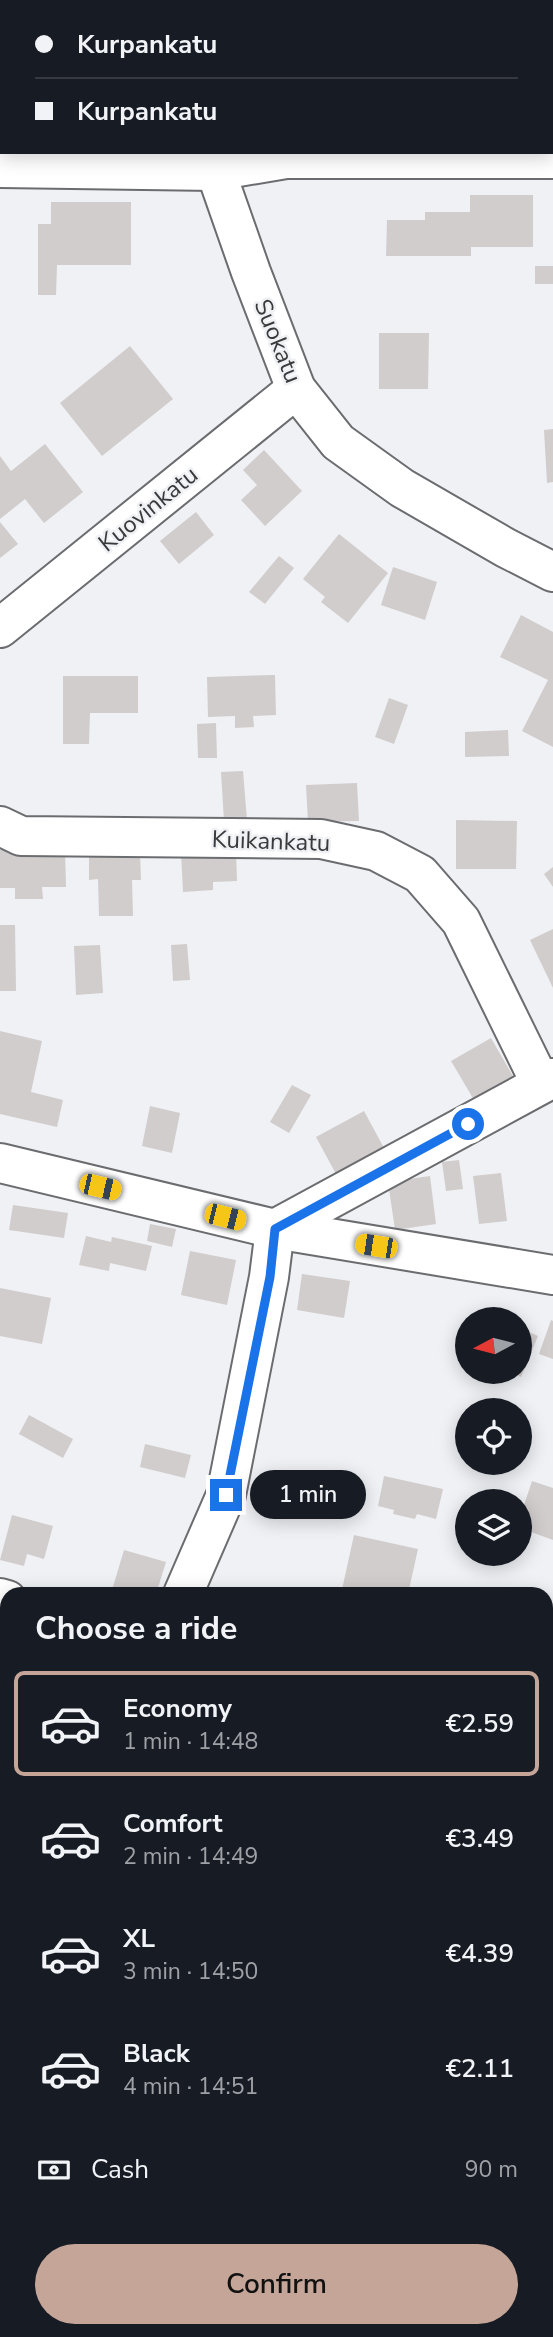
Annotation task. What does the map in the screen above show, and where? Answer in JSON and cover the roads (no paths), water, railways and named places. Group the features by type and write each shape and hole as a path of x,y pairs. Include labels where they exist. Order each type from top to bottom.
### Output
{"street":[{"path":"0,168 212,162 286,155 553,159"},
{"name":"Suokatu","path":"212,162 296,389 338,442 402,488 553,572"},
{"name":"Kuovinkatu","path":"0,628 296,389"},
{"name":"Kuikankatu","path":"0,825 21,836 321,839 376,851 420,874 461,920 547,1081"},
{"path":"275,1229 547,1081"},
{"path":"0,1164 275,1229 553,1275"},
{"path":"186,1587 226,1495 270,1277 275,1229"}]}
